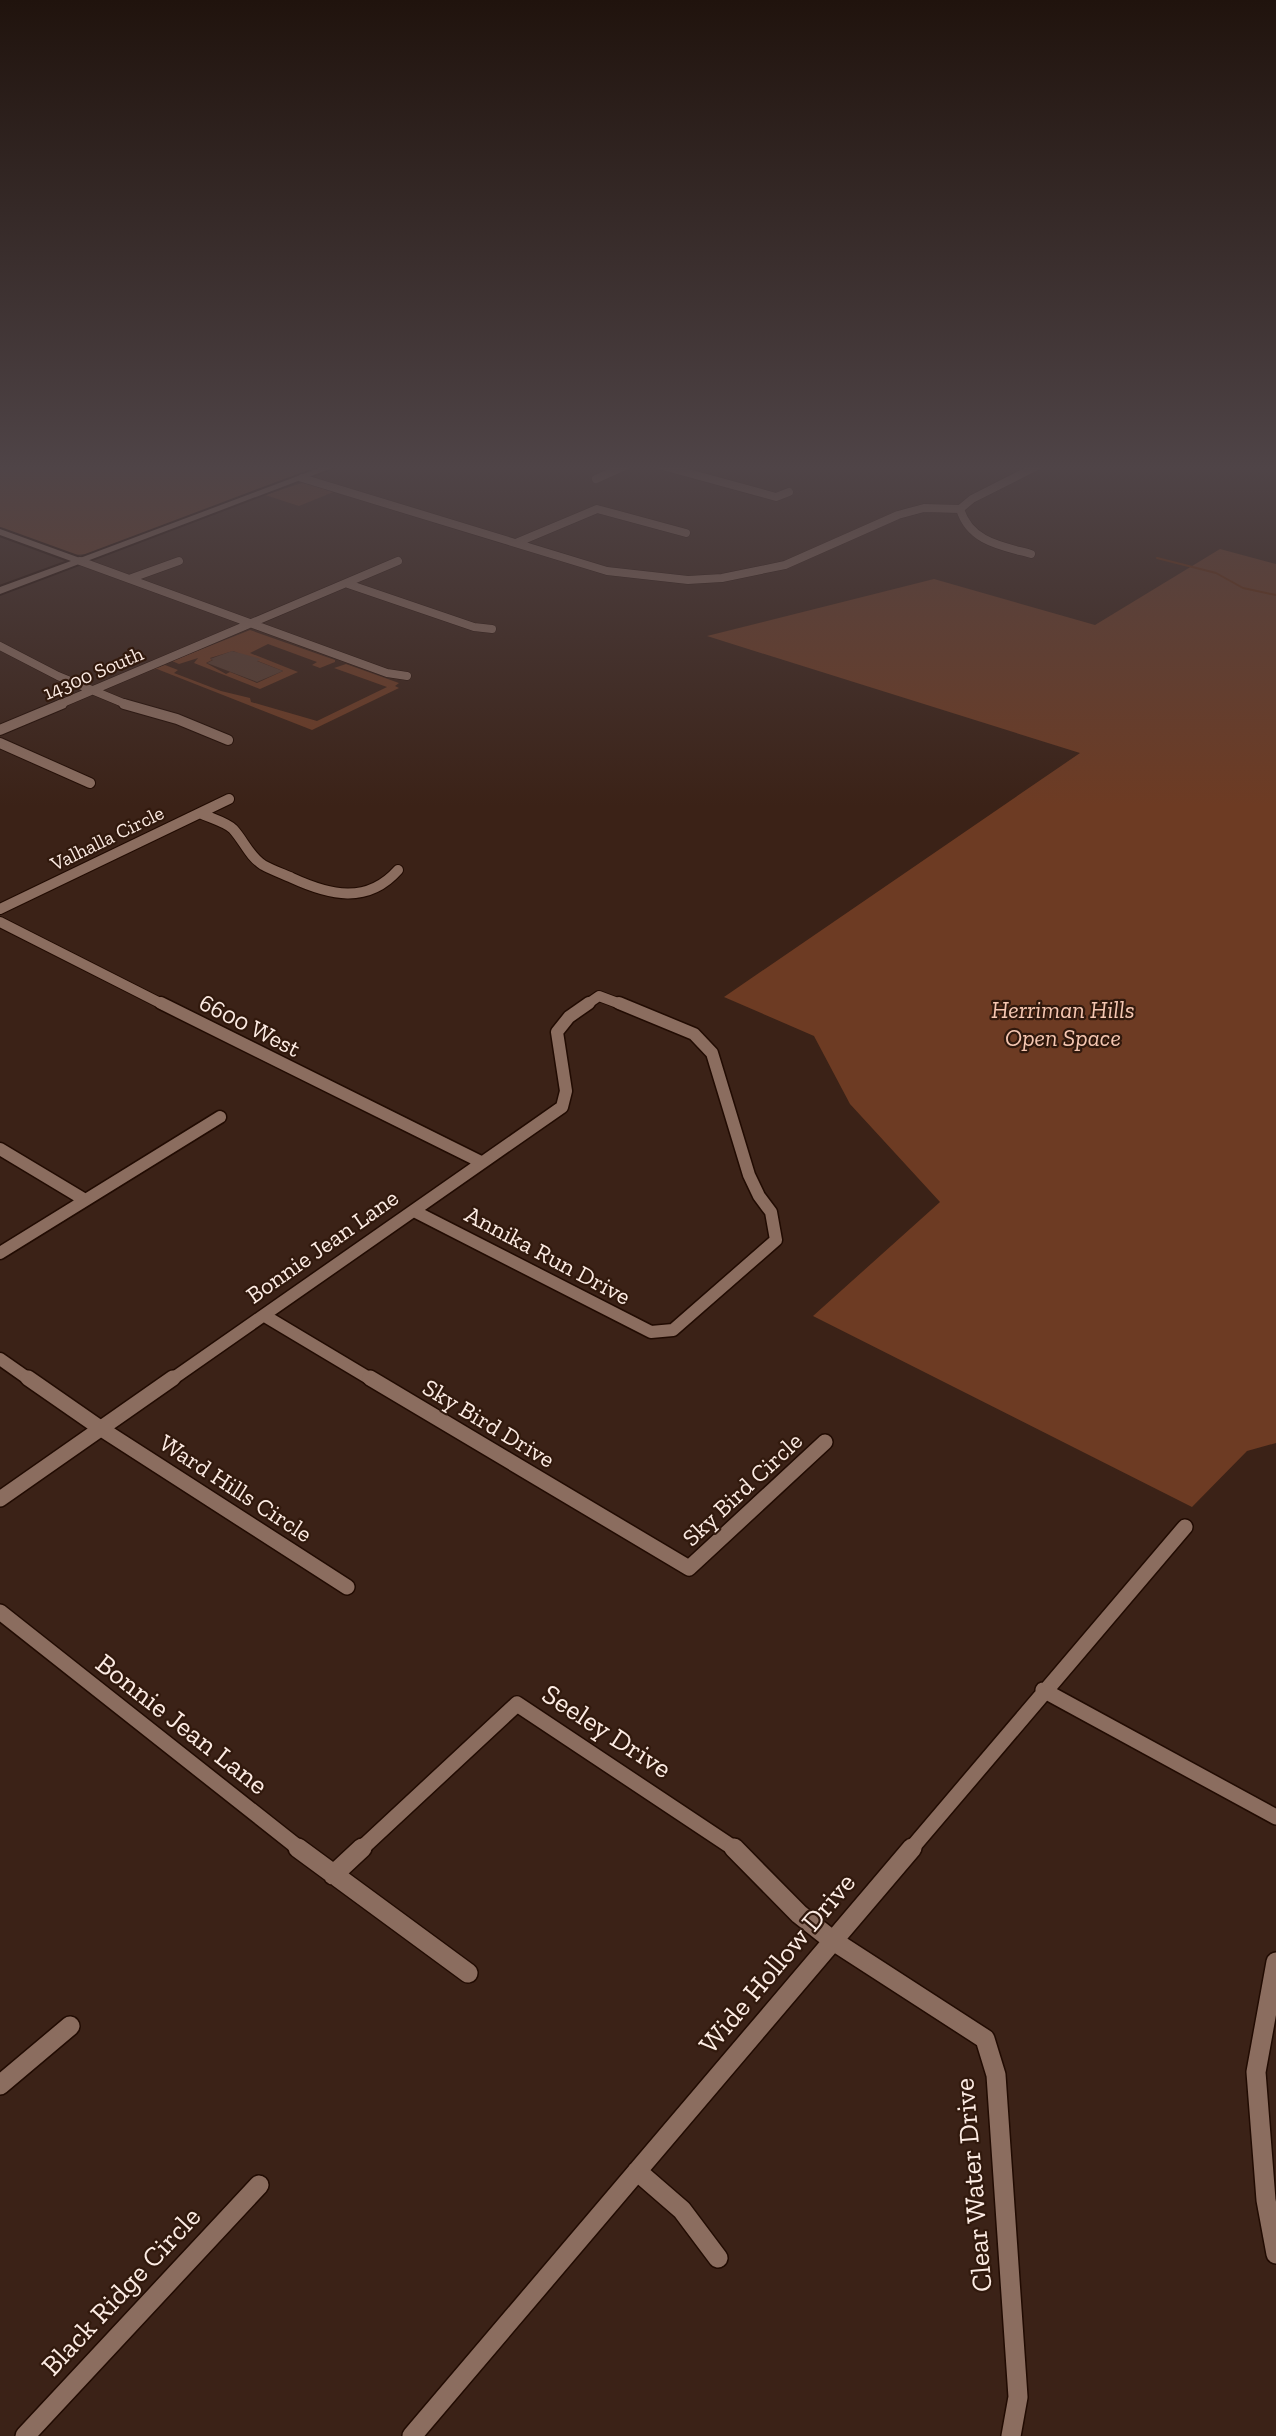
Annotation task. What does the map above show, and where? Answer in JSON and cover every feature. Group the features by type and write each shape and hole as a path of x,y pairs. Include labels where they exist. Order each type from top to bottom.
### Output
{"street":[{"path":"0,591 33,579"},
{"path":"129,579 387,673 407,676"},
{"name":"14300 South","path":"0,730 360,579"},
{"path":"671,579 710,579"},
{"path":"348,584 474,627 492,629"},
{"path":"0,645 93,691 228,740"},
{"path":"0,743 90,783"},
{"name":"Valhalla Circle","path":"0,909 229,799"},
{"path":"200,813 232,828 253,857 262,865 323,892 343,895 363,892 391,878 398,870"},
{"name":"6600 West","path":"0,922 336,1092 481,1162"},
{"name":"Bonnie Jean Lane","path":"0,1499 562,1107 566,1091 557,1032 569,1017 599,996 677,1025 694,1034 712,1053 749,1176 759,1196 771,1212 777,1233 776,1240 759,1257 673,1330 663,1333"},
{"path":"0,1252 220,1118"},
{"path":"0,1149 85,1200"},
{"name":"Annika Run Drive","path":"414,1211 640,1329 663,1333"},
{"name":"Sky Bird Drive","path":"265,1316 689,1568"},
{"name":"Ward Hills Circle","path":"0,1359 100,1428 347,1587"},
{"name":"Sky Bird Circle","path":"689,1568 825,1442"},
{"name":"Wide Hollow Drive","path":"412,2436 1043,1690 1185,1527"},
{"name":"Bonnie Jean Lane","path":"0,1612 333,1875 468,1973"},
{"path":"1043,1690 1276,1817"},
{"name":"Seeley Drive","path":"333,1875 517,1704 730,1845 799,1914 832,1940"},
{"name":"Clear Water Drive","path":"832,1940 985,2039 996,2075 1018,2397 1011,2436"},
{"path":"1276,1962 1256,2072 1266,2200 1276,2254"},
{"path":"0,2085 70,2026"},
{"path":"636,2170 660,2187 698,2227 718,2258"},
{"name":"Black Ridge Circle","path":"25,2436 260,2185"}],"green space":[{"name":"Herriman Hills Open Space","path":"934,579 1095,625 1171,579 1276,579 1276,1443 1247,1451 1192,1507 813,1316 940,1202 850,1104 814,1036 724,997 1080,753 707,636"},
{"path":"250,630 335,660 335,662 320,668 312,665 317,662 268,644 250,653 298,672 260,689 194,663 198,658 179,664 172,661","holes":["233,651 283,671 257,683 230,672 226,674 206,663 212,660 210,658"]},
{"path":"346,664 399,683 395,686 399,688 312,730 157,669 151,670 165,665 178,670 174,673 221,691 250,698 251,702 317,721 387,687 334,668"}],"building":[{"path":"232,651 261,659 257,661 283,671 257,682 207,663 213,660 210,659"}],"waterway":[{"path":"1226,579 1243,588 1276,595"}]}
